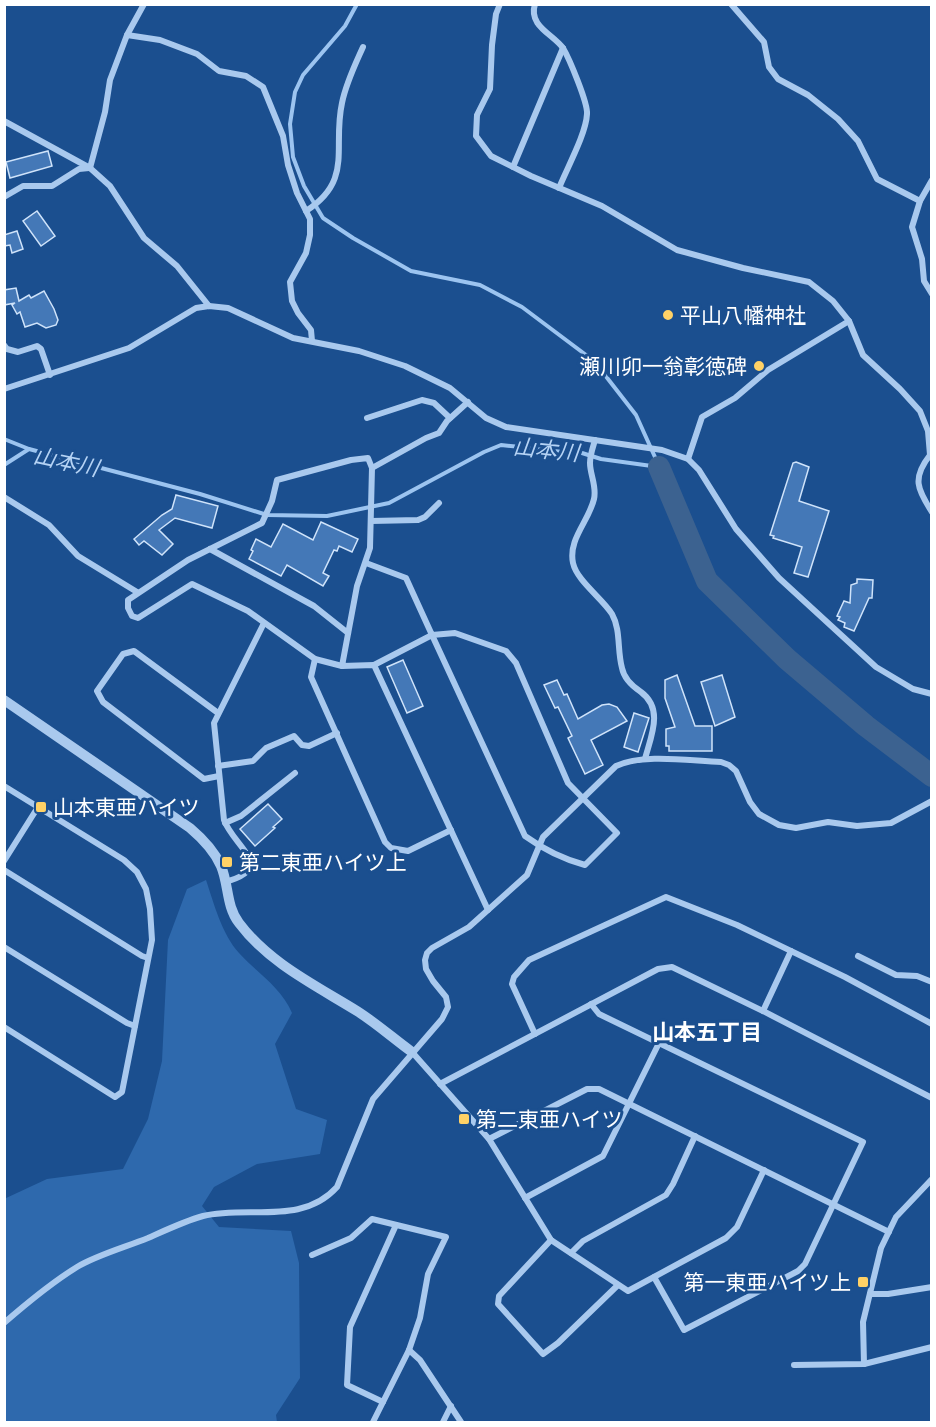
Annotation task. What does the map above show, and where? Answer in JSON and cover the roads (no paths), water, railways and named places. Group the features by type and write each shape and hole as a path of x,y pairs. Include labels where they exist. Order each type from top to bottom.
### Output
{"street":[{"path":"90,168 105,112 110,80 127,35 144,4"},
{"path":"500,4 496,14 492,45 490,89 477,115 476,136 491,156 602,206 677,250 809,282 833,301 849,321 863,355 920,411 928,431 930,455 920,468 919,492 932,513"},
{"path":"535,4 533,10 538,25 563,48 569,58 585,100 587,114 581,136 559,188"},
{"path":"731,4 764,42 769,67 778,79 808,95 838,119 858,141 877,179 920,201"},
{"path":"127,35 160,40 197,54 219,71 246,76 264,87 283,136 288,165 297,194 310,219 310,235 306,253 290,282 292,301 311,330 312,341"},
{"path":"306,211 320,202 337,176 341,105 348,81 363,46"},
{"path":"513,167 563,48"},
{"path":"4,121 90,168 110,186 144,238 177,266 209,306"},
{"path":"4,197 23,186 51,186 79,169 90,168"},
{"path":"932,180 920,201 912,227 922,259 924,280 932,294"},
{"path":"4,389 129,348 196,308 209,306 228,308 293,338 359,351 405,366 450,388 486,418 506,427 662,450 688,459 699,470 736,529 779,578 876,667 913,689 932,694"},
{"path":"688,459 702,417 735,398 768,370 849,321"},
{"path":"4,345 18,352 37,346 50,375"},
{"path":"367,418 422,400 434,403 450,418"},
{"path":"372,468 426,438 439,434 450,418 468,402"},
{"path":"594,440 590,463 595,486 594,498 575,541 572,554 574,567 611,613 616,623 625,678 647,696 654,707 655,720 645,759"},
{"path":"342,666 357,586 370,548 372,468 368,458 351,460 276,480 272,501 262,524 188,560 128,600 128,609 132,616 138,618 192,584 248,611 315,659 342,666 374,665 432,634 455,633 506,651 516,663 568,783 617,833 585,866 540,846 525,836 432,634 406,578 366,563"},
{"path":"4,497 48,525 78,556 138,592"},
{"path":"371,521 418,520 425,517 439,502"},
{"path":"210,549 314,606 348,633"},
{"path":"225,882 242,877 248,872 250,863 248,854 225,823 213,723 264,623"},
{"path":"218,713 134,651 123,654 97,691 103,702 204,779 219,776"},
{"path":"315,659 311,676 385,842 390,848 408,850 451,830"},
{"path":"374,665 488,910"},
{"path":"4,700 208,843 222,868 228,900 237,921 259,946 298,977 359,1012 412,1052 489,1139 551,1240 618,1285 628,1291 726,1238 737,1227 764,1170"},
{"path":"218,766 253,761 266,748 294,736 302,745 309,746 337,734"},
{"path":"4,1323 78,1266 204,1216 296,1210 319,1203 329,1196 337,1187 373,1099 442,1019 448,1007 446,997 426,969 427,953 469,927 527,875 543,837 616,765 645,759 721,762 736,771 750,802 759,814 779,825 796,828 828,822 857,826 891,823 932,801"},
{"path":"225,823 241,816 295,773"},
{"path":"4,786 124,860 137,872 146,889 152,940 122,1092 115,1097 4,1028"},
{"path":"4,861 38,807"},
{"path":"4,870 148,958"},
{"path":"535,1034 512,984 514,977 529,960 666,897 737,925 845,977 932,1024"},
{"path":"4,947 135,1026"},
{"path":"763,1011 791,951"},
{"path":"858,956 896,975 917,976 932,982"},
{"path":"440,1084 658,969 672,967 932,1098"},
{"path":"591,1004 599,1014 863,1142 805,1264 798,1271 684,1330 654,1277"},
{"path":"525,1198 603,1156 659,1043"},
{"path":"489,1139 587,1089 599,1089 889,1232"},
{"path":"571,1253 583,1241 666,1194 695,1136"},
{"path":"864,1364 863,1322 881,1248 897,1218 932,1179"},
{"path":"312,1255 351,1238 372,1219 446,1237 428,1274 420,1318 408,1350 373,1422"},
{"path":"383,1402 347,1385 350,1327 396,1225"},
{"path":"551,1240 499,1296 498,1305 543,1354 558,1343 618,1285"},
{"path":"870,1294 888,1294 932,1287"},
{"path":"794,1365 864,1364 932,1347"},
{"path":"408,1350 420,1360 461,1422"},
{"path":"443,1422 451,1406"}],"waterway":[{"path":"357,4 345,26 303,75 295,92 290,124 293,157 304,186 323,218 411,271 480,285 522,307 594,361 636,415 659,466"},
{"path":"4,439 29,449"},
{"name":"山本川","path":"4,465 29,449 200,494 267,515 327,516 389,503 501,445 582,453 601,459 659,467"},
{"name":"山本川","path":"659,467 707,581 787,659 866,726 932,776"}],"place":[{"name":"平山八幡神社","path":"668,315"},
{"name":"瀬川卯一翁彰徳碑","path":"759,366"},
{"name":"山本東亜ハイツ","path":"41,807"},
{"name":"第二東亜ハイツ上","path":"227,862"},
{"name":"第二東亜ハイツ","path":"464,1119"},
{"name":"第一東亜ハイツ上","path":"863,1282"}],"district":[{"name":"山本五丁目","path":"707,1032"}]}
